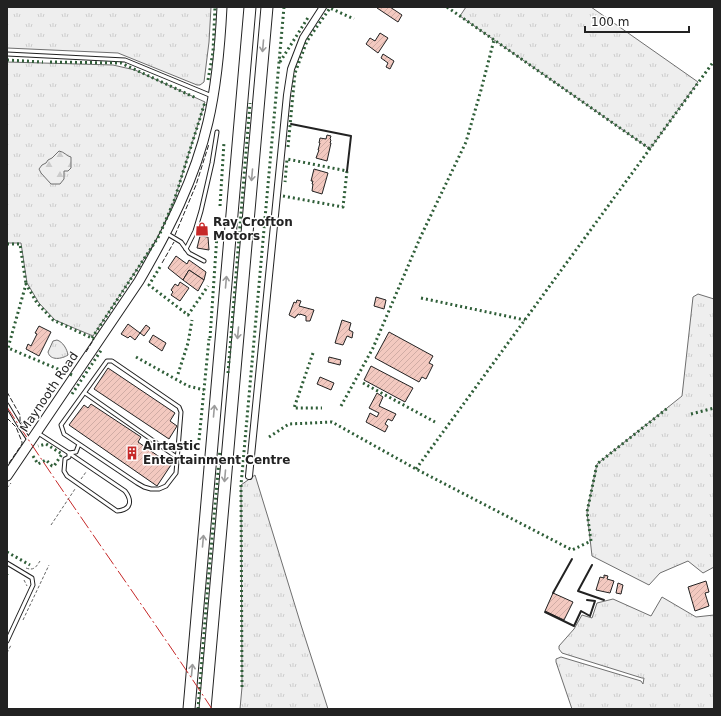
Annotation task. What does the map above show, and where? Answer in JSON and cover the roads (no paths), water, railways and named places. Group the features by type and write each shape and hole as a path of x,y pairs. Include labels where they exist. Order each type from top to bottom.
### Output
{"highway":[{"path":"188,709 250,7"},
{"path":"205,709 267,7"}],"main road":[{"name":"Maynooth Road","path":"7,476 139,282 166,233 189,183 201,149 213,97 220,50 222,7"}],"street":[{"path":"249,476 287,95 291,69 303,38 323,7"}],"lane":[{"path":"7,54 125,60 213,97"},
{"path":"186,249 195,231 201,211 212,163 217,132"},
{"path":"166,233 181,242 189,253 204,261"},
{"path":"107,361 112,361 179,407 182,415 176,473 166,486 155,490 144,487 64,434 61,425 84,393 107,361"},
{"path":"84,393 178,458"},
{"path":"7,405 18,425 30,441"},
{"path":"36,432 69,454 125,491 130,500 127,509 118,511 67,476 64,471 65,459 69,457 69,454 76,452 79,444"},
{"path":"7,563 32,578 34,581 32,589 7,641"}],"place":[{"name":"Ray Crofton Motors","path":"202,229"},
{"name":"Airtastic Entertainment Centre","path":"132,453"}]}
